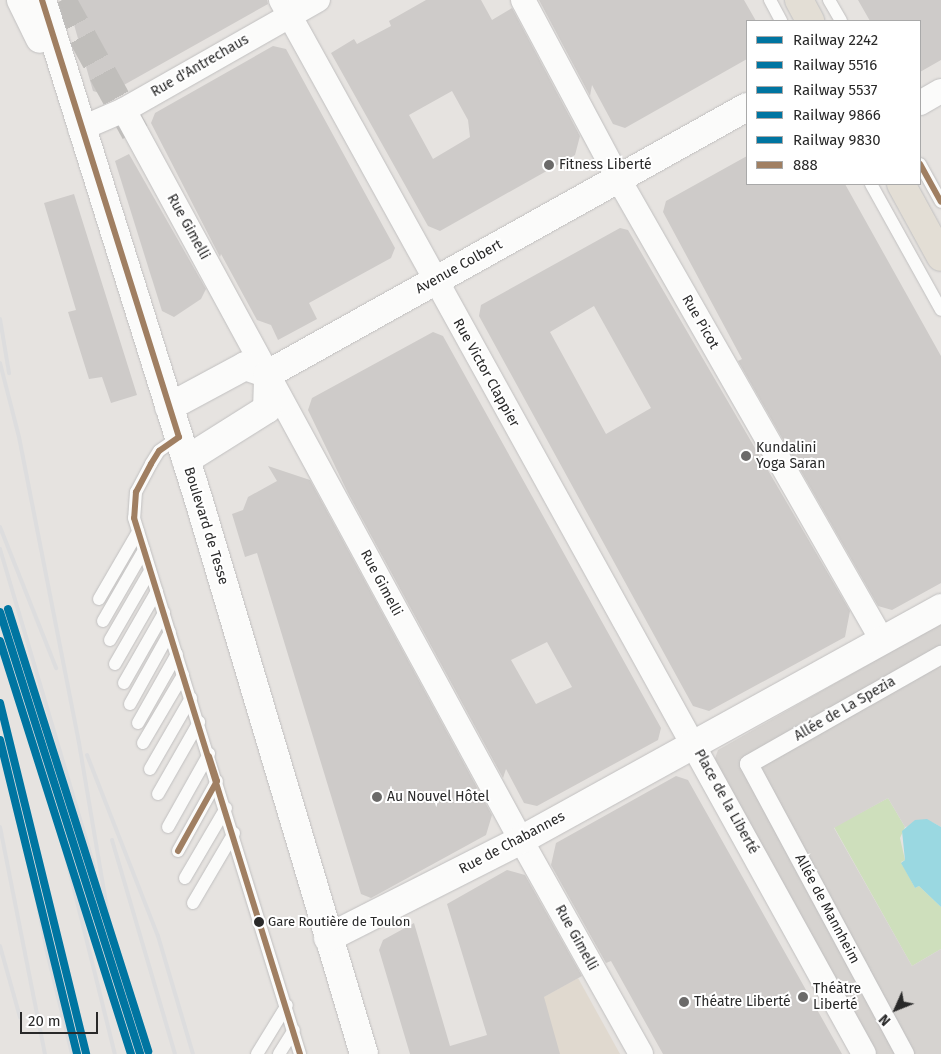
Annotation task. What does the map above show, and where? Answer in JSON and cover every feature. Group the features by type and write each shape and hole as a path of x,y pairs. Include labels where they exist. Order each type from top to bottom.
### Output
{"main road":[{"path":"799,0 809,20"},
{"path":"902,185 941,257"}],"street":[{"path":"21,0 80,129"},
{"name":"Boulevard de Tesse","path":"42,0 80,129 183,449 364,1054"},
{"name":"Rue d'Antrechaus","path":"80,129 124,110 285,8 318,0"},
{"name":"Rue Picot","path":"523,0 618,178 882,640"},
{"name":"Rue Victor Clappier","path":"285,8 435,282 694,745"},
{"path":"921,102 941,91"},
{"name":"Avenue Colbert","path":"268,374 746,108"},
{"name":"Rue Gimelli","path":"124,110 520,840 642,1054"},
{"path":"169,407 245,366 268,374 267,409 183,449"},
{"name":"Place de la Liberté","path":"864,1054 694,745 941,608"},
{"name":"Allée de La Spezia","path":"749,764 941,655"},
{"name":"Rue de Chabannes","path":"328,938 520,840 694,745"},
{"name":"Allée de Mannheim","path":"749,764 905,1054"}],"lane":[{"path":"770,0 780,20"},
{"path":"830,0 840,20"},
{"path":"921,166 941,202"},
{"path":"872,185 941,310"},
{"path":"183,449 159,452 136,492 133,505 138,532 234,833 287,1005 300,1054"},
{"path":"99,599 138,532"},
{"path":"103,621 144,550"},
{"path":"110,640 150,571"},
{"path":"115,664 157,591"},
{"path":"124,683 164,613"},
{"path":"130,704 170,632"},
{"path":"138,723 178,654"},
{"path":"143,743 183,675"},
{"path":"150,769 191,698"},
{"path":"158,794 199,722"},
{"path":"168,827 209,754"},
{"path":"178,851 217,781"},
{"path":"185,878 226,808"},
{"path":"193,903 234,833"},
{"path":"257,1054 287,1005"},
{"path":"279,1054 294,1030"}],"shaded area":[{"path":"941,623 941,827 932,822 905,827 888,798 834,828 912,966 941,949 941,1054 875,1054 714,761 718,750"},
{"path":"578,978 620,1054 487,1054 540,999"}],"green space":[{"path":"888,798 905,827 900,838 905,860 901,862 915,888 919,886 941,907 941,949 912,966 834,827"}],"water":[{"path":"927,819 941,827 941,907 919,886 915,888 901,863 905,860 902,831 915,820"}],"building":[{"path":"67,0 267,0 268,4 106,95 93,91"},
{"path":"426,0 481,0 492,20 512,8 580,136 575,155 440,231 428,226 331,53 354,39 357,44 391,26 389,21","holes":["452,91 468,120 470,137 433,159 409,115"]},
{"path":"539,0 744,0 755,20 746,20 746,60 625,128 613,124 592,85 590,96"},
{"path":"858,0 941,0 941,60 921,71 921,20 869,20"},
{"path":"273,46 286,49 395,248 391,258 309,303 317,319 278,340 271,325 257,320 221,254 220,257 151,123 155,113"},
{"path":"129,154 206,289 201,299 174,317 162,311 115,161"},
{"path":"746,157 746,185 846,185 941,356 941,583 892,610 878,606 738,361 742,359 663,212 666,201"},
{"path":"74,194 137,395 111,403 102,377 89,379 68,312 76,310 44,203"},
{"path":"620,228 628,230 850,611 845,637 709,711 693,706 479,316 481,305","holes":["594,306 651,408 606,434 550,332"]},
{"path":"433,332 443,336 661,728 658,740 537,806 524,803 506,769 503,778 348,493 308,410 312,398","holes":["547,642 572,687 536,704 511,660"]},
{"path":"268,466 310,480 492,815 486,835 371,898 361,894 257,553 245,557 232,514 243,510 248,497 277,481"},
{"path":"676,776 688,780 842,1054 663,1054 611,961 606,963 551,865 556,843"},
{"path":"507,870 525,875 582,976 544,997 560,1054 410,1054 379,950 383,940 414,923 450,1046 487,1035 447,904"}],"tunnel":[{"path":"62,0 135,132"}],"railway":[{"path":"0,319 9,373"},
{"path":"0,363 19,437 79,743 112,939"},
{"path":"0,527 56,668"},
{"path":"0,549 94,867"},
{"path":"23,683 115,1054"},
{"path":"0,706 47,952 72,1054"},
{"path":"87,755 158,936 193,1054"},
{"path":"0,827 45,1054"},
{"path":"112,840 175,1054"},
{"path":"110,933 140,1054"},
{"path":"0,946 20,1017"}],"rail line":[{"name":"9866","path":"8,609 148,1051"},
{"name":"2242","path":"0,612 140,1054"},
{"name":"5516","path":"0,641 131,1054"},
{"name":"5537","path":"0,703 86,1054"},
{"name":"9830","path":"0,740 77,1054"}],"transit line":[{"name":"888","path":"42,0 179,437"},
{"name":"888","path":"921,166 941,202"},
{"name":"888","path":"179,437 159,451 151,464 136,492 134,518 300,1054"},
{"name":"888","path":"178,851 217,781 209,756"}],"place":[{"name":"Fitness Liberté","path":"549,165"},
{"name":"Kundalini Yoga Saran","path":"746,456"},
{"name":"Au Nouvel Hôtel","path":"377,797"},
{"name":"Gare Routière de Toulon","path":"259,922"},
{"name":"Théàtre Liberté","path":"803,997"},
{"name":"Théatre Liberté","path":"684,1002"}]}
